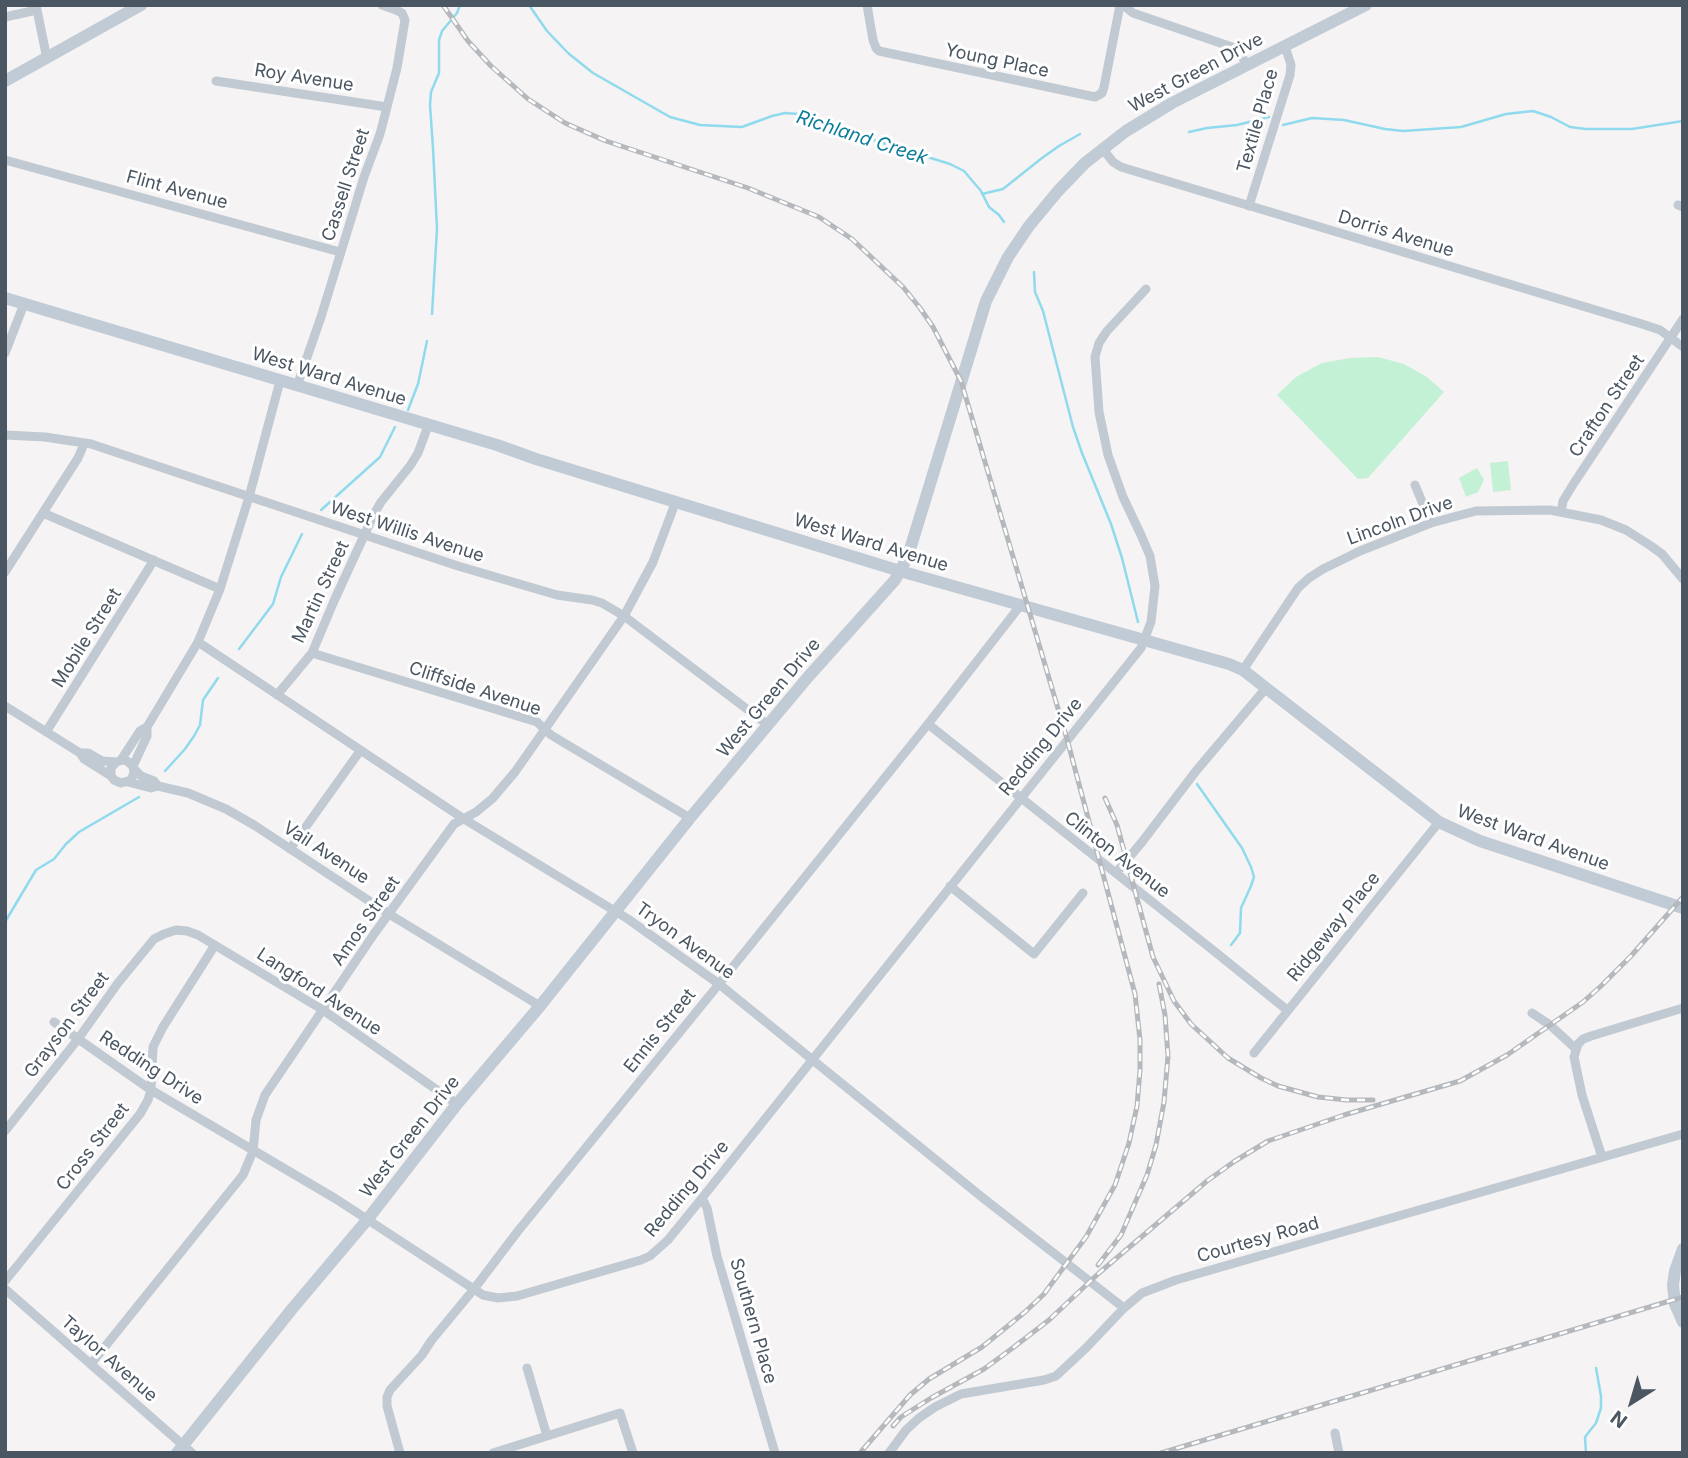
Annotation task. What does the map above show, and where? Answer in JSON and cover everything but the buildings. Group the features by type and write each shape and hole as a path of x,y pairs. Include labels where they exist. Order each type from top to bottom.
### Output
{"street":[{"path":"5,81 141,5"},
{"name":"Cassell Street","path":"297,386 321,317 397,68 405,20 402,13 382,5"},
{"name":"Young Place","path":"867,5 873,40 878,50 1089,97 1099,96 1104,88 1121,5"},
{"name":"Textile Place","path":"1121,5 1133,13 1232,47 1239,52 1247,65"},
{"name":"West Green Drive","path":"184,1450 292,1309 367,1220 457,1104 540,1006 690,818 895,580 908,556 986,301 1008,257 1029,226 1085,163 1126,131 1172,103 1366,5"},
{"path":"5,17 36,8 47,58"},
{"name":"Textile Place","path":"1249,206 1290,75 1291,65 1285,46"},
{"name":"Roy Avenue","path":"216,81 387,107"},
{"name":"Dorris Avenue","path":"1103,149 1113,162 1121,167 1642,324 1660,330 1683,347"},
{"name":"Flint Avenue","path":"5,160 340,251"},
{"path":"1145,640 1151,622 1155,586 1150,556 1123,497 1108,455 1099,412 1095,357 1099,343 1107,331 1146,289"},
{"name":"West Ward Avenue","path":"5,298 497,445 900,571 1228,664 1243,670 1439,822 1480,841 1683,908"},
{"path":"5,353 24,304"},
{"name":"Crafton Street","path":"1561,512 1563,501 1574,482 1683,319"},
{"path":"111,776 111,768 140,731 147,727 198,642 220,589 249,497 280,380"},
{"name":"Martin Street","path":"277,695 312,653 381,502 410,466 428,426"},
{"name":"West Willis Avenue","path":"5,435 82,443 533,588 592,600 624,616 768,725"},
{"path":"5,572 78,458 82,443"},
{"path":"1415,485 1431,523"},
{"name":"Amos Street","path":"91,1364 243,1175 253,1151 256,1120 265,1095 374,934 454,824 492,799 515,772 624,616 653,562 676,501"},
{"name":"Lincoln Drive","path":"1243,670 1298,588 1309,578 1360,551 1431,523 1476,512 1561,512 1601,520 1626,530 1662,554 1683,579"},
{"path":"43,513 220,589"},
{"name":"Mobile Street","path":"46,732 154,560"},
{"name":"Ennis Street","path":"400,1453 387,1406 390,1390 422,1355 518,1231 928,724 1020,606"},
{"name":"Redding Drive","path":"54,1022 150,1090 336,1199 483,1295 507,1298 640,1260 660,1248 702,1198 1145,640"},
{"name":"Tryon Avenue","path":"198,642 464,819 615,911 719,984 1124,1308"},
{"name":"Cliffside Avenue","path":"312,653 537,722 551,735 690,818"},
{"path":"1116,873 1266,688"},
{"path":"5,706 80,753 117,782 128,782 133,777 133,768 147,736 147,727"},
{"name":"Clinton Avenue","path":"928,724 1287,1010"},
{"path":"290,849 360,751"},
{"path":"80,753 88,753 102,761 127,761 133,768"},
{"name":"Vail Avenue","path":"133,768 158,786"},
{"name":"Vail Avenue","path":"128,782 188,793 226,809 389,914 540,1006"},
{"name":"Ridgeway Place","path":"1254,1053 1439,822"},
{"path":"950,886 1034,954 1083,893"},
{"name":"Langford Avenue","path":"155,939 176,930 187,931 215,946 323,1010 457,1104"},
{"name":"Grayson Street","path":"5,1131 155,939"},
{"name":"Cross Street","path":"5,1281 140,1114 150,1090 153,1046 215,946"},
{"path":"1602,1157 1583,1095 1574,1057 1576,1049 1583,1039 1683,1008"},
{"path":"1532,1013 1576,1049"},
{"name":"Courtesy Road","path":"890,1453 906,1430 919,1418 961,1394 1056,1376 1142,1293 1176,1280 1683,1134"},
{"name":"Southern Place","path":"702,1198 775,1453"},
{"path":"1683,1249 1673,1285 1675,1304 1683,1322"},
{"name":"Taylor Avenue","path":"5,1289 184,1450"},
{"path":"527,1368 547,1436"},
{"path":"493,1453 620,1413 633,1453"},
{"path":"1335,1433 1339,1453"}],"green space":[{"path":"1378,357 1404,364 1427,377 1444,392 1368,478 1358,479 1277,395 1296,377 1322,363"},
{"path":"1508,461 1511,490 1493,492 1490,463"},
{"path":"1477,468 1484,480 1478,492 1466,497 1459,478"}],"waterway":[{"path":"432,314 437,229 431,92 439,73 439,40 460,5"},
{"name":"Richland Creek","path":"529,5 547,31 593,73 670,117 700,125 742,127 772,116 798,114 964,171 981,191 989,207 1004,222"},
{"path":"1283,125 1312,118 1344,120 1403,131 1461,127 1506,114 1533,111 1570,127 1586,129 1632,129 1683,121"},
{"path":"1189,132 1269,117"},
{"path":"982,194 1003,189 1042,158 1080,134"},
{"name":"Richland Creek","path":"1034,272 1035,292 1043,311 1073,427 1111,524 1138,622"},
{"path":"408,410 418,384 427,341"},
{"path":"321,510 380,457 395,427"},
{"path":"239,649 273,604 281,577 302,534"},
{"path":"165,771 194,736 200,725 203,700 218,678"},
{"name":"Richland Creek","path":"1197,784 1242,848 1254,877 1241,908 1240,933 1231,945"},
{"path":"5,922 36,870 54,859 79,832 139,797"},
{"path":"1586,1453 1585,1437 1596,1423 1601,1408 1596,1368"}],"railway":[{"path":"443,5 468,41 491,66 528,99 565,123 606,141 748,188 819,217 852,239 903,287 933,327 961,381 1067,739 1135,994 1140,1070 1137,1106 1129,1143 1115,1185 1086,1237 1044,1294 982,1347 929,1379 910,1395 860,1453"},
{"path":"1105,798 1117,825 1153,957 1174,1001 1191,1024 1228,1058 1278,1086 1318,1097 1373,1100"},
{"path":"893,1426 901,1417 984,1369 1014,1347 1049,1320 1099,1273 1207,1181 1268,1141 1344,1115 1460,1081 1507,1055 1583,1002 1601,986 1683,897"},
{"path":"1098,1265 1121,1235 1147,1175 1156,1145 1164,1102 1168,1056 1165,1015 1159,984"},
{"path":"1161,1453 1683,1297"}]}
